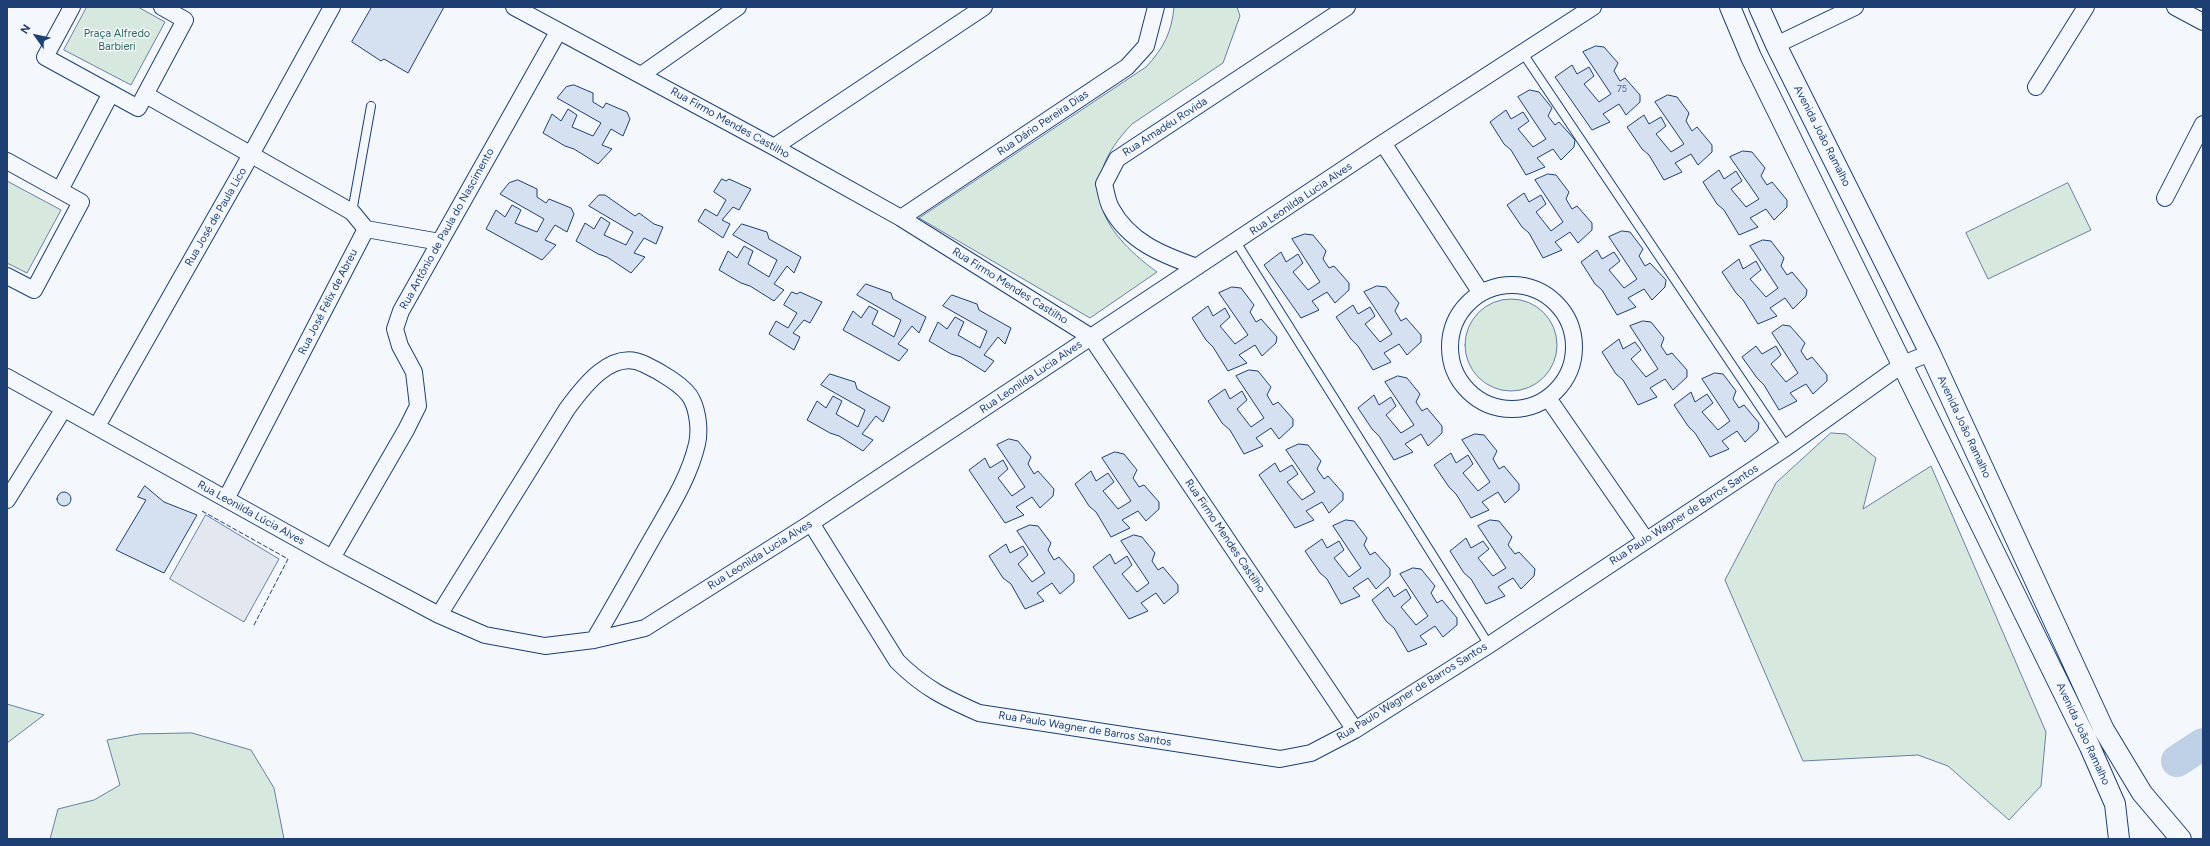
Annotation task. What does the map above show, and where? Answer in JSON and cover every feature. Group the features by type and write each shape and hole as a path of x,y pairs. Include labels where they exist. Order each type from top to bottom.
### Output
{"street":[{"path":"72,7 45,57 138,108 185,20 162,7"},
{"name":"Rua José de Paula Lico","path":"97,426 251,155 332,7"},
{"name":"Rua Firmo Mendes Castilho","path":"514,7 774,147 901,218 1090,337 1355,730"},
{"path":"641,75 738,7"},
{"path":"774,147 984,7"},
{"name":"Rua Dário Pereira Dias","path":"901,218 1127,67 1146,46 1156,7"},
{"name":"Rua Amadéu Rovida","path":"1197,267 1146,246 1126,229 1110,207 1104,184 1117,159 1347,7"},
{"name":"Rua Leonilda Lucia Alves","path":"439,615 485,635 545,646 594,640 645,628 811,524 1383,143 1593,7"},
{"name":"Avenida João Ramalho","path":"1730,7 1751,57 2090,747 2115,804 2119,839"},
{"name":"Avenida João Ramalho","path":"1759,7 1776,45 1930,354 2104,730 2142,793 2181,839"},
{"path":"1776,45 1855,7"},
{"path":"2036,86 2086,7"},
{"path":"2175,7 2203,22"},
{"name":"Rua Antônio de Paula do Nascimento","path":"332,558 406,430 418,406 414,372 400,346 395,329 401,311 558,32"},
{"path":"60,190 111,93"},
{"path":"146,94 352,212 366,229 440,242"},
{"path":"2165,198 2203,124"},
{"path":"1383,143 1481,293"},
{"path":"7,161 81,202 34,290 7,276"},
{"name":"Rua José Félix de Abreu","path":"226,499 366,229"},
{"path":"1521,285 1541,292 1558,304 1570,322 1574,342 1572,364 1563,383 1548,398 1528,408 1506,410 1484,404 1466,390 1462,384 1454,371 1449,350 1453,327 1464,308 1481,293 1500,286 1521,285"},
{"name":"Rua Paulo Wagner de Barros Santos","path":"811,524 897,661 915,679 939,695 979,713 1280,759 1311,753 1355,730 1489,644 1787,447 1903,364 1930,354"},
{"path":"439,615 567,408 586,384 602,369 625,360 642,363 677,384 692,398 698,418 697,443 684,482 594,640"},
{"name":"Rua Leonilda Lúcia Alves","path":"7,377 63,410 97,426 332,558 439,615"},
{"path":"1548,398 1646,540"},
{"path":"7,500 63,410"}],"lane":[{"path":"1522,52 1787,447"},
{"path":"352,212 371,106"},
{"path":"1236,242 1489,644"}],"green space":[{"name":"Praça Alfredo Barbieri","path":"87,7 138,7 165,22 131,85 64,50"},
{"path":"1174,7 1237,7 1240,16 1223,63 1132,124 1114,146 1104,166 1099,185 1101,204 1108,222 1120,239 1137,256 1157,272 1090,318 919,218 1146,67 1166,40"},
{"path":"7,181 61,210 27,273 7,263"},
{"path":"2068,183 2091,230 1988,279 1966,233"},
{"path":"1511,299 1529,302 1544,312 1554,327 1557,345 1554,363 1544,378 1529,388 1511,391 1493,388 1478,378 1468,363 1465,345 1468,327 1478,312 1493,302"},
{"path":"1831,433 1846,434 1876,458 1863,509 1931,466 2046,732 2041,786 2009,820 1948,766 1918,755 1803,761 1725,580 1776,483"},
{"path":"7,704 44,715 7,743"},
{"path":"192,733 251,750 274,788 284,839 50,839 58,809 94,800 120,785 107,740 139,734"}],"shaded area":[{"path":"206,515 279,559 244,622 170,579"}],"building":[{"path":"372,7 444,7 408,73 384,59 381,61 352,42"},
{"path":"1596,46 1604,47 1618,63 1614,71 1620,81 1625,78 1640,95 1640,102 1626,115 1619,104 1603,114 1610,122 1592,130 1555,77 1572,65 1577,74 1589,67 1594,76 1584,84 1599,102 1611,94 1583,52"},
{"path":"574,85 593,93 593,102 603,108 606,103 627,112 630,119 623,136 611,129 602,145 612,149 598,164 574,149 565,146 543,133 552,114 561,121 568,109 577,115 572,127 593,136 601,123 557,98 566,87"},
{"path":"1530,90 1539,92 1552,108 1548,116 1555,125 1559,122 1575,140 1574,147 1561,160 1553,149 1537,158 1545,167 1526,175 1511,150 1504,144 1490,122 1506,110 1511,119 1523,112 1529,121 1518,129 1533,147 1546,139 1518,97"},
{"path":"1668,95 1677,97 1689,113 1686,121 1692,131 1697,127 1712,145 1712,152 1698,165 1691,154 1675,163 1682,172 1664,180 1649,155 1642,149 1627,127 1644,115 1649,124 1661,117 1666,126 1656,134 1671,152 1684,144 1655,102"},
{"path":"1743,151 1752,152 1765,168 1761,176 1767,185 1772,182 1787,200 1787,207 1774,220 1766,209 1750,218 1758,227 1739,235 1724,210 1717,204 1703,182 1719,170 1724,179 1736,171 1742,181 1731,189 1746,207 1759,199 1730,157"},
{"path":"1548,174 1556,175 1569,192 1566,199 1572,209 1577,206 1592,223 1592,230 1578,243 1570,232 1555,242 1562,250 1543,258 1529,233 1522,227 1507,205 1524,193 1529,202 1541,195 1546,204 1536,212 1551,231 1563,222 1535,180"},
{"path":"722,179 726,181 729,179 751,189 739,210 733,207 722,220 730,224 723,238 698,221 705,209 717,216 726,200 714,192"},
{"path":"518,180 537,189 537,197 546,203 549,199 571,208 574,214 567,232 555,225 545,240 556,245 542,260 486,229 496,210 505,217 512,205 521,210 515,223 537,232 544,219 500,194 509,183"},
{"path":"599,195 605,195 635,216 639,213 654,224 663,227 656,244 644,238 634,253 645,257 631,273 607,257 598,254 576,241 585,223 594,229 601,217 610,223 604,235 626,245 633,232 589,206"},
{"path":"742,224 767,232 769,239 801,257 794,273 787,266 774,284 784,290 774,301 750,286 741,283 719,270 728,251 737,258 744,246 753,251 748,264 769,277 777,260 733,235"},
{"path":"1622,231 1630,232 1643,249 1639,256 1645,266 1650,263 1666,280 1665,287 1652,300 1644,289 1628,298 1636,307 1617,315 1602,290 1595,284 1581,262 1597,250 1602,259 1614,252 1620,261 1609,270 1624,288 1637,279 1609,237"},
{"path":"1305,234 1313,235 1326,251 1323,259 1329,268 1334,266 1349,283 1349,290 1335,303 1327,292 1312,301 1319,310 1301,318 1264,265 1281,252 1286,262 1298,254 1303,263 1293,272 1308,290 1320,282 1292,239"},
{"path":"1763,240 1771,241 1784,258 1781,266 1787,275 1792,272 1807,290 1806,296 1793,309 1785,298 1770,308 1777,316 1758,324 1743,300 1736,293 1722,272 1739,259 1743,269 1756,261 1761,270 1750,279 1766,297 1778,288 1750,246"},
{"path":"866,284 891,293 893,299 926,317 919,333 912,326 898,344 908,350 899,361 843,330 853,311 861,318 869,306 878,311 872,324 894,337 901,320 857,295"},
{"path":"1377,286 1386,287 1399,303 1395,311 1401,321 1406,318 1421,335 1421,342 1407,355 1399,344 1384,353 1391,362 1373,370 1358,346 1351,339 1336,317 1353,305 1358,314 1370,307 1375,316 1365,324 1380,342 1392,334 1364,292"},
{"path":"1232,287 1241,288 1254,305 1250,312 1256,322 1261,319 1277,337 1276,343 1262,356 1255,345 1239,355 1247,363 1228,371 1192,318 1208,306 1213,316 1225,308 1230,317 1220,326 1235,344 1248,335 1219,293"},
{"path":"792,292 797,294 800,292 822,302 810,323 804,320 793,333 800,337 794,350 769,334 776,321 788,328 797,313 784,305"},
{"path":"952,295 977,304 979,310 1011,328 1005,344 998,337 984,355 994,361 985,372 961,357 951,354 929,341 938,322 947,329 955,317 964,322 958,335 980,348 987,331 943,306"},
{"path":"1643,321 1651,322 1664,338 1661,346 1667,355 1672,353 1687,370 1687,377 1673,390 1665,379 1650,388 1657,397 1638,405 1623,380 1616,374 1602,352 1619,339 1623,349 1635,342 1641,350 1631,359 1646,377 1658,369 1630,326"},
{"path":"1783,325 1790,326 1805,343 1801,351 1807,360 1812,357 1827,375 1827,381 1813,394 1806,384 1790,393 1797,401 1779,410 1764,385 1742,357 1756,346 1762,354 1776,346 1781,355 1771,364 1786,382 1798,373 1772,333"},
{"path":"1249,370 1258,371 1271,387 1267,395 1273,405 1278,402 1293,419 1293,426 1279,439 1271,428 1256,438 1263,446 1244,454 1230,430 1222,423 1208,401 1225,389 1230,399 1242,391 1247,400 1237,409 1251,427 1264,418 1236,376"},
{"path":"1715,373 1723,374 1736,391 1733,399 1739,408 1744,405 1759,423 1758,430 1745,442 1737,431 1722,441 1729,449 1710,457 1695,433 1688,426 1674,405 1691,392 1695,402 1707,394 1713,403 1702,412 1718,430 1730,421 1702,379"},
{"path":"830,374 855,382 857,389 890,407 883,422 876,416 862,434 873,440 863,451 839,436 830,433 807,420 817,401 826,408 833,396 842,401 836,414 858,427 865,410 821,385"},
{"path":"1398,376 1407,378 1420,394 1416,402 1422,411 1427,408 1442,426 1442,433 1428,446 1421,434 1405,444 1413,452 1394,460 1379,436 1372,429 1358,408 1374,395 1379,405 1391,397 1396,406 1386,415 1401,433 1414,425 1385,382"},
{"path":"1475,434 1484,435 1497,451 1493,459 1499,469 1504,466 1519,484 1519,490 1505,503 1498,492 1482,502 1489,510 1471,518 1456,494 1449,487 1434,465 1451,453 1456,463 1468,455 1473,464 1463,473 1478,491 1490,482 1462,440"},
{"path":"1009,439 1018,441 1031,457 1028,464 1034,474 1038,471 1054,489 1053,496 1040,508 1032,497 1016,507 1024,515 1005,523 969,470 985,458 990,468 1003,460 1008,469 998,478 1012,496 1025,487 997,445"},
{"path":"1299,444 1308,445 1321,461 1317,469 1324,479 1328,476 1343,493 1343,500 1329,513 1322,502 1306,511 1314,520 1295,528 1259,475 1275,463 1280,472 1292,465 1298,474 1287,482 1302,500 1315,492 1286,450"},
{"path":"1115,452 1124,454 1137,470 1133,478 1139,487 1144,485 1159,502 1159,509 1146,521 1138,511 1122,520 1130,528 1111,537 1096,512 1089,506 1075,484 1091,471 1096,481 1108,473 1114,482 1103,491 1118,509 1131,501 1102,458"},
{"path":"145,486 164,502 197,515 164,573 116,550 146,500 138,497"},
{"path":"61,492 67,492 71,496 71,502 67,506 61,506 57,502 57,496"},
{"path":"1346,520 1354,521 1367,538 1364,545 1370,555 1375,552 1390,569 1390,576 1376,589 1368,578 1353,588 1360,596 1341,604 1327,579 1320,573 1305,551 1322,539 1327,548 1339,541 1344,550 1334,558 1349,577 1361,568 1333,526"},
{"path":"1490,520 1499,521 1512,537 1508,545 1515,554 1519,552 1535,569 1534,576 1521,589 1513,578 1498,587 1505,596 1486,604 1471,579 1464,573 1450,551 1466,538 1471,548 1483,541 1489,549 1478,558 1493,576 1506,568 1478,526"},
{"path":"1030,525 1038,526 1051,543 1048,550 1054,560 1059,557 1074,574 1074,582 1060,594 1052,583 1037,593 1044,601 1025,609 1011,584 1003,578 989,556 1006,544 1010,553 1023,546 1028,555 1018,564 1032,582 1045,573 1017,531"},
{"path":"1134,535 1142,537 1155,553 1152,561 1158,570 1163,567 1178,585 1178,592 1164,604 1156,593 1141,603 1148,611 1129,619 1093,567 1110,554 1115,564 1127,556 1132,565 1122,574 1137,592 1149,583 1121,541"},
{"path":"1413,568 1421,569 1435,586 1431,593 1437,603 1442,600 1457,618 1457,625 1443,637 1435,626 1420,636 1427,644 1408,652 1394,628 1386,621 1372,600 1388,587 1394,597 1406,589 1411,598 1401,607 1416,625 1428,616 1400,574"}],"waterway":[{"path":"2177,761 2203,744"}],"fence":[{"path":"202,511 288,559 253,627"}]}
